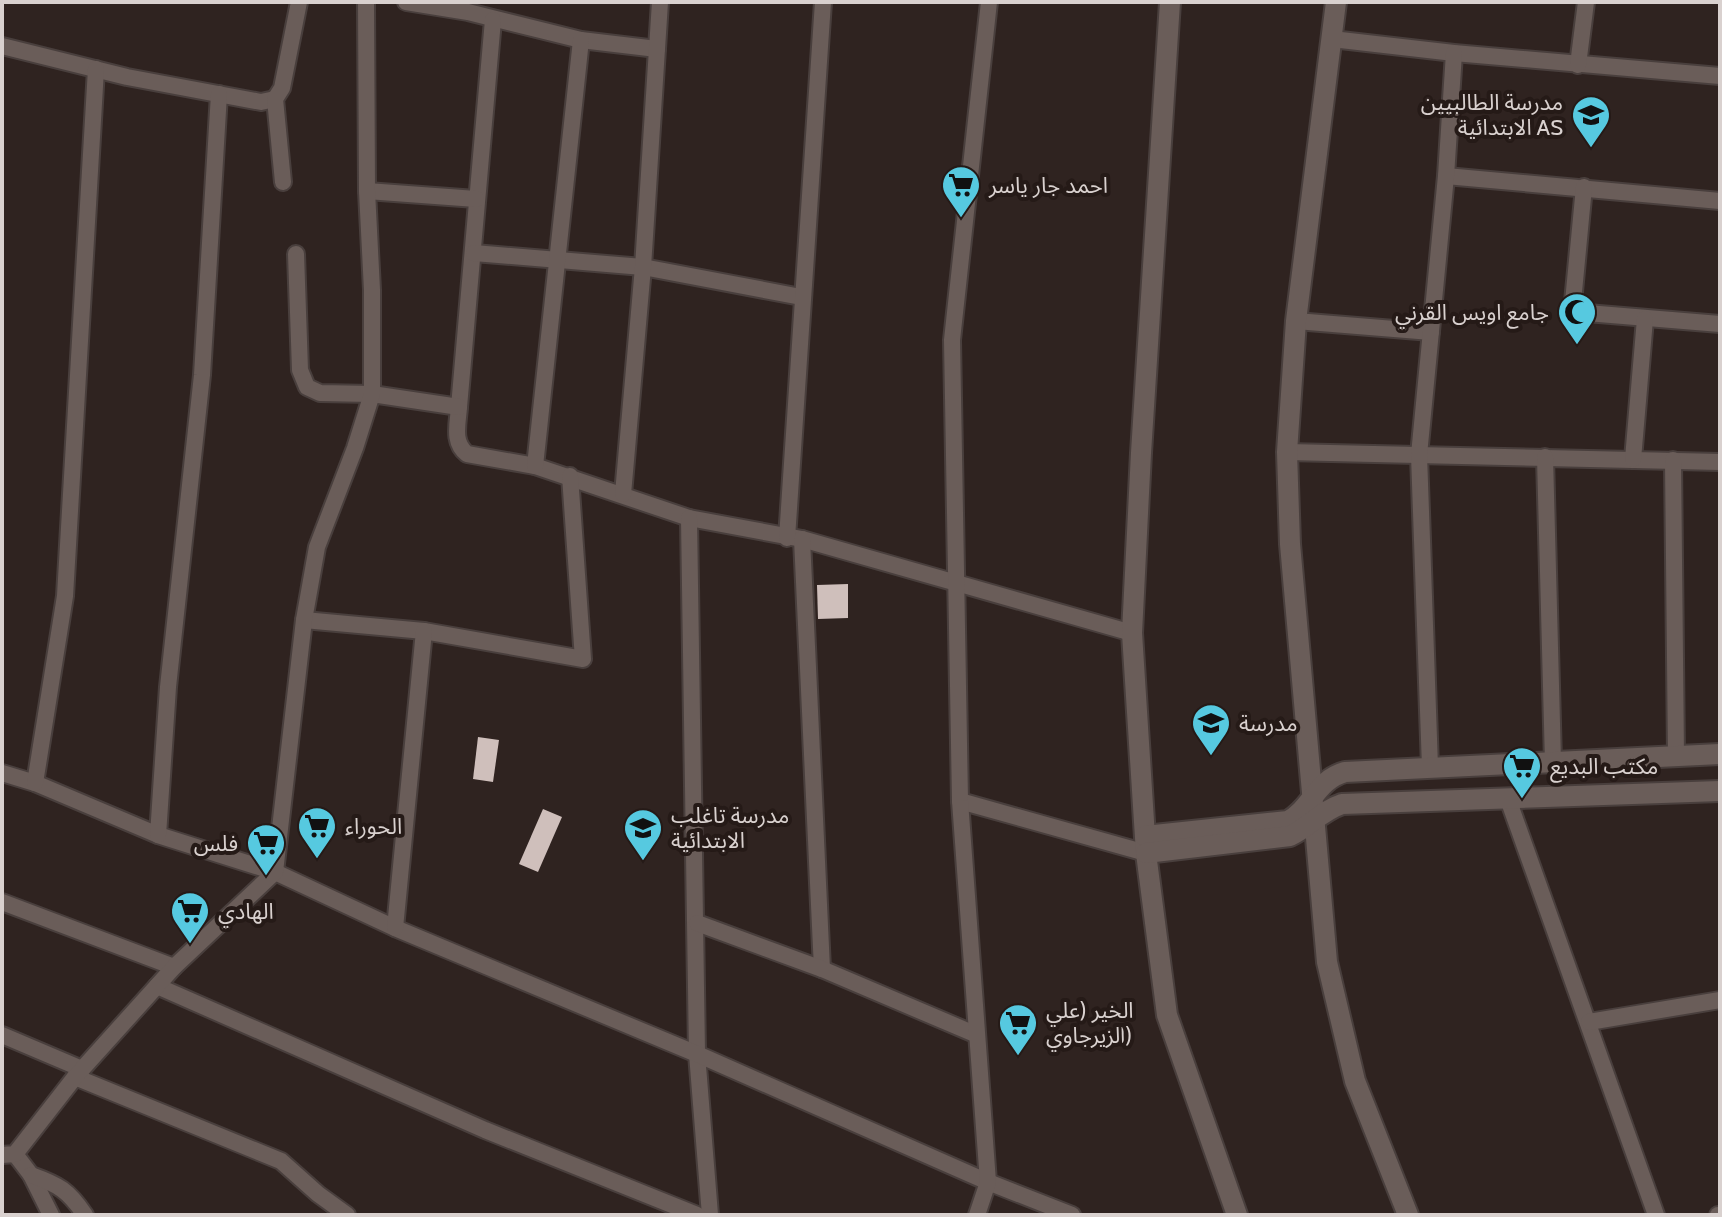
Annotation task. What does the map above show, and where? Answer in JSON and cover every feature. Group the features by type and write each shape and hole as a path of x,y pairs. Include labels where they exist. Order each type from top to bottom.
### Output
{"street":[{"path":"283,182 275,99 282,88 299,2"},
{"path":"85,1215 71,1194 58,1185 31,1175 8,1155 174,967 275,872 304,620 317,547 372,394 366,2"},
{"path":"406,2 470,7 493,20 581,40 657,49"},
{"path":"623,494 643,267 660,2"},
{"path":"822,969 794,538 801,297 823,2"},
{"path":"977,1215 988,1182 960,801 952,340 989,2"},
{"path":"1170,2 1132,633 1145,844 1167,1015 1237,1215"},
{"path":"1336,2 1296,321 1287,452 1290,544 1327,962 1355,1081 1408,1215"},
{"path":"1578,65 1586,2"},
{"path":"493,20 456,441 467,454 535,466 689,518 794,538 956,581 1132,633"},
{"path":"1332,39 1578,65 1720,76"},
{"path":"535,466 581,40"},
{"path":"2,46 219,94 261,102 275,99"},
{"path":"1430,767 1419,455 1446,176 1454,53"},
{"path":"35,783 65,596 96,69"},
{"path":"158,835 168,687 202,375 219,94"},
{"path":"1446,176 1720,201"},
{"path":"1584,187 1573,302 1577,308 1587,313 1720,324"},
{"path":"367,191 476,199"},
{"path":"474,253 643,267 801,297"},
{"path":"296,254 303,382 307,387 320,393 372,394 459,407"},
{"path":"1633,459 1645,319"},
{"path":"1296,321 1431,332"},
{"path":"1287,452 1720,462"},
{"path":"1545,457 1553,762"},
{"path":"1673,460 1686,756"},
{"path":"304,620 424,631 583,659 570,476"},
{"path":"689,518 697,1054 710,1215"},
{"path":"395,928 424,631"},
{"path":"1686,756 1720,737"},
{"path":"1145,844 1279,824 1303,811 1324,782 1337,774 1720,754"},
{"path":"2,773 35,783 158,835 275,872 395,928 697,1054 988,1182 1072,1215"},
{"path":"960,801 1145,844 1280,839 1299,832 1322,813 1342,804 1720,791"},
{"path":"1508,799 1656,1215"},
{"path":"2,902 174,967"},
{"path":"697,923 822,969 977,1035"},
{"path":"157,986 485,1130 697,1215"},
{"path":"1589,1022 1720,1000"},
{"path":"2,1035 78,1073 281,1161 347,1215"},
{"path":"31,1175 51,1215"}],"building":[{"path":"848,584 848,618 818,619 817,585"},
{"path":"478,737 499,740 493,782 473,779"},
{"path":"543,809 562,817 538,872 519,864"}],"place":[{"name":"مدرسة الطالبيين الابتدائية AS","path":"1591,149"},
{"name":"احمد جار ياسر","path":"961,219"},
{"name":"جامع اويس القرني","path":"1577,346"},
{"name":"مدرسة","path":"1211,757"},
{"name":"مكتب البديع","path":"1522,800"},
{"name":"الحوراء","path":"317,860"},
{"name":"مدرسة تاغلب الابتدائية","path":"643,862"},
{"name":"فلس","path":"266,877"},
{"name":"الهادي","path":"190,945"},
{"name":"الخير (علي الزيرجاوي)","path":"1018,1057"}]}
